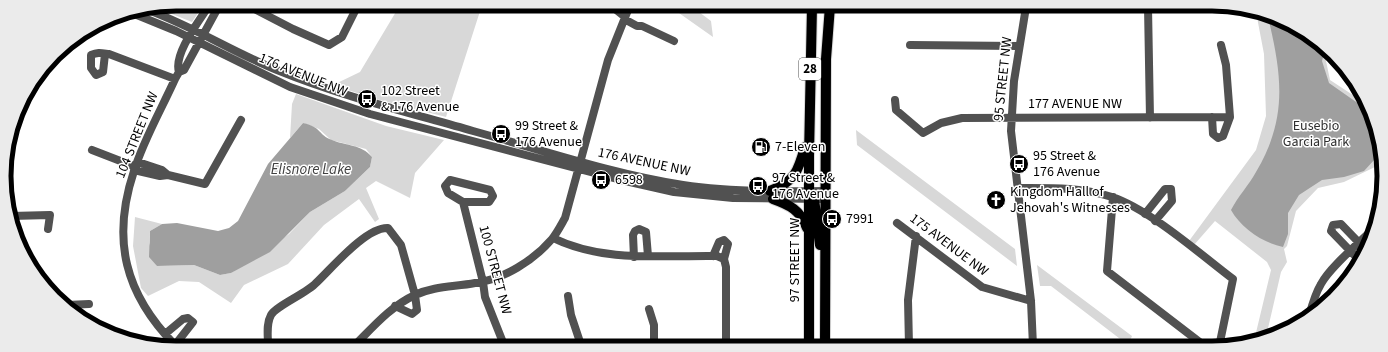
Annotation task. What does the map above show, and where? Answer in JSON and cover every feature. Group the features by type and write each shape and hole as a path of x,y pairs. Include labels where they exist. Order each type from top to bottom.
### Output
{"main road":[{"name":"97 STREET NW","path":"809,341 808,232 811,196 809,131 812,11"},
{"name":"28","path":"825,295 826,59 830,11"},
{"path":"808,232 803,218 796,209 772,195 795,176 809,131"},
{"path":"811,196 825,295 825,341"}],"street":[{"name":"104 STREET NW","path":"171,341 151,319 131,280 124,248 124,207 136,166 177,76 177,65 188,38 206,11"},
{"name":"104 STREET NW","path":"177,76 184,70 216,11"},
{"path":"258,11 292,29 329,45 342,37 355,11"},
{"path":"618,11 625,17 629,16 640,22 642,26 674,41"},
{"path":"359,341 395,306 415,295 431,289 484,282 510,272 532,258 553,238 565,218 608,60 628,11"},
{"name":"95 STREET NW","path":"1025,11 1019,46 1011,117 1012,148 1032,301 1033,341"},
{"path":"1148,11 1150,118"},
{"name":"176 AVENUE NW","path":"153,12 203,34 276,70 366,102 580,165"},
{"name":"176 AVENUE NW","path":"138,16 290,87 370,114 580,165 684,185 772,195 825,195"},
{"path":"910,45 1019,46"},
{"path":"1212,117 1213,134 1218,138 1223,136 1230,117 1226,65 1221,45"},
{"path":"105,54 177,76"},
{"name":"177 AVENUE NW","path":"895,100 896,110 923,133 941,122 962,118 1230,117"},
{"path":"92,150 136,166 162,170 168,175 205,184 209,180 241,120"},
{"path":"450,180 490,190 493,196 489,202 463,202 448,193 445,186 450,180"},
{"path":"1018,188 1074,188 1113,197 1145,214 1233,278 1220,341"},
{"path":"1145,214 1165,189 1171,189 1172,201 1155,221"},
{"path":"1113,197 1107,271 1199,341"},
{"name":"100 STREET NW","path":"463,202 484,282 486,297 502,341"},
{"path":"16,216 50,215 48,229"},
{"name":"175 AVENUE NW","path":"897,223 982,287 1032,301"},
{"path":"1356,257 1331,231 1333,225 1341,224 1362,245"},
{"path":"268,341 268,322 271,313 312,287 367,235 380,228 388,228 401,245 415,295 417,310 414,314 395,306"},
{"path":"634,257 633,235 635,231 639,229 646,232 648,256"},
{"path":"909,341 908,300 916,236"},
{"path":"1312,307 1321,283 1365,236"},
{"path":"553,238 570,246 596,253 634,257 713,256 724,259"},
{"path":"713,256 719,242 724,240 728,244 724,259 726,267 726,341"},
{"path":"568,296 571,315 579,341"},
{"path":"73,305 89,304"},
{"path":"649,309 654,325 654,341"},
{"path":"165,334 183,319 188,318 193,322 178,341"}],"green space":[{"path":"165,11 199,11 192,22"},
{"path":"396,11 480,11 446,117 372,98 333,85 360,72"},
{"path":"676,11 698,11 711,21 713,37"},
{"name":"Eusebio Garcia Park","path":"1257,18 1294,33 1327,57 1326,61 1330,80 1357,98 1360,103 1374,144 1377,166 1344,182 1318,188 1296,211 1287,246 1284,249 1287,262 1281,272 1267,331 1255,335 1271,270 1267,262 1215,221 1194,245 1189,241 1256,150 1266,116 1264,54"},
{"path":"296,94 386,126 444,140 415,173 410,198 376,181 366,188 379,219 375,222 359,199 324,225 288,264 244,285 231,303 199,282 179,281 148,296 141,288 133,246 135,217 162,224 150,231 149,243 157,266 194,265 220,275 231,273 289,234 310,212 345,191 370,167 372,157 366,149 331,140 319,129 303,123 290,138 292,104"},
{"path":"856,130 1015,249 1017,266 857,145"},
{"path":"1037,265 1132,336 1130,341 1123,341 1051,286 1040,286"}],"water":[{"name":"Eusebio Garcia Park","path":"1269,22 1294,33 1324,54 1322,61 1329,83 1359,104 1366,118 1374,143 1375,159 1364,171 1344,177 1322,180 1299,195 1288,213 1288,234 1283,247 1268,242 1253,234 1235,217 1231,210 1253,177 1266,152 1278,115 1279,77"},
{"name":"Elisnore Lake","path":"303,123 314,127 324,136 332,140 358,147 368,153 372,157 370,167 345,191 310,212 270,252 231,273 220,275 194,265 157,266 149,257 150,231 162,224 177,223 218,231 229,228 238,221 268,164"}],"place":[{"name":"102 Street & 176 Avenue","path":"367,99"},
{"name":"99 Street & 176 Avenue","path":"501,134"},
{"name":"7-Eleven","path":"761,147"},
{"name":"95 Street & 176 Avenue","path":"1019,164"},
{"name":"6598","path":"601,180"},
{"name":"97 Street & 176 Avenue","path":"758,186"},
{"name":"Kingdom Hall of Jehovah's Witnesses","path":"996,200"},
{"name":"7991","path":"832,219"}]}
